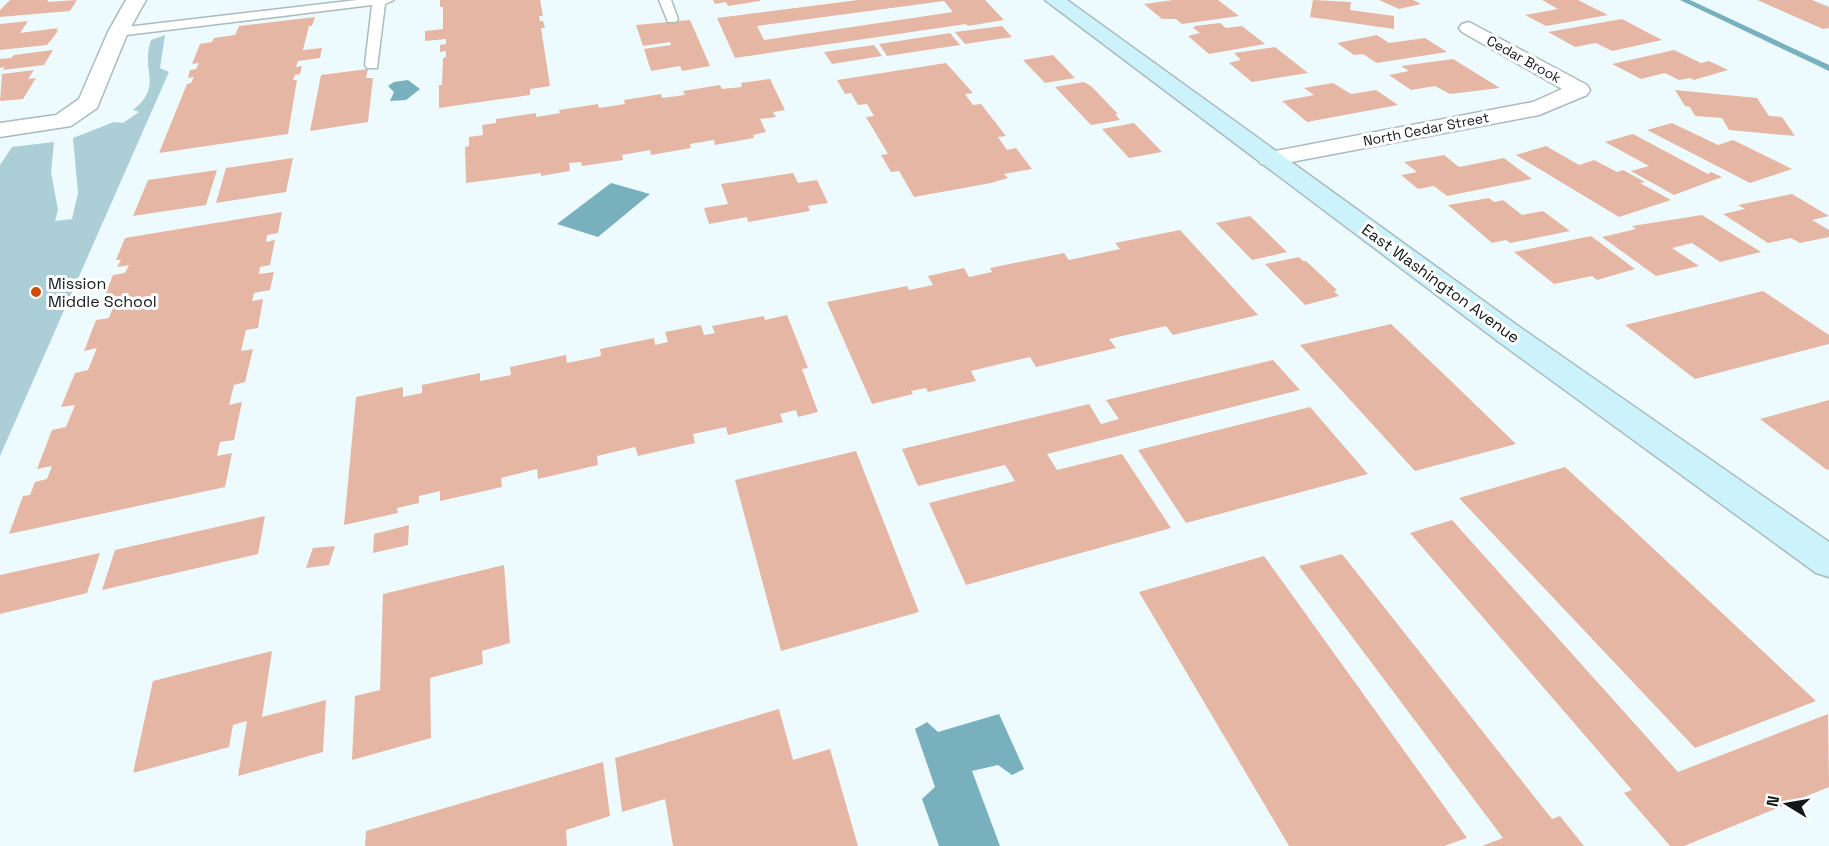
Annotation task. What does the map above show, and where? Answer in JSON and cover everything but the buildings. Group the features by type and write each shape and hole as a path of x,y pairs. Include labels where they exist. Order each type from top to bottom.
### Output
{"main road":[{"name":"East Washington Avenue","path":"1055,0 1510,335 1829,562"}],"street":[{"path":"0,130 63,121 89,103 118,32 136,0"},
{"name":"Cedar Brook","path":"1468,28 1579,90"},
{"name":"North Cedar Street","path":"1270,159 1539,108 1579,90"}],"lane":[{"path":"118,32 384,0 372,65"},
{"path":"665,0 672,18"}],"shaded area":[{"path":"165,35 160,68 169,72 0,456 0,165 12,147 54,142 51,172 58,210 55,221 72,219 78,193 73,138 114,122 123,123 139,112 133,110 147,93 150,77 148,51 151,40"},
{"path":"408,80 420,89 406,100 390,101 394,92 388,86 394,82"},
{"path":"611,183 650,194 598,237 557,224"},
{"path":"999,714 1024,769 1012,775 998,765 972,771 1000,846 939,846 922,799 935,787 915,729 927,722 938,732"}],"waterway":[{"path":"1684,0 1829,68"}],"place":[{"name":"Mission Middle School","path":"36,292"}]}
